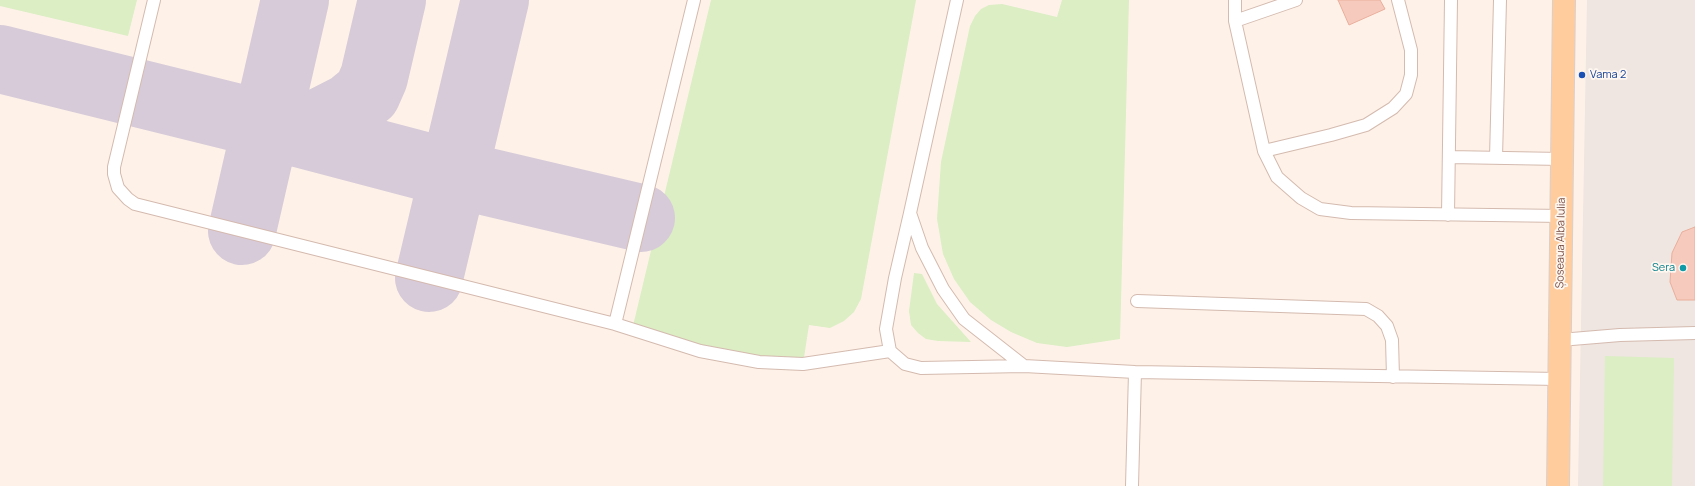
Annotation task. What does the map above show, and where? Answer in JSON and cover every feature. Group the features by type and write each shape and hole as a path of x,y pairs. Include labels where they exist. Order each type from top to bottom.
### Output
{"main road":[{"name":"Șoseaua Alba Iulia","path":"1558,486 1564,0"}],"lane":[{"path":"154,0 114,167 114,174 118,188 128,199 144,207 615,324 700,352 759,362 803,364 890,351"},
{"path":"615,324 694,0"},
{"path":"957,0 895,278 886,329 890,351 905,364 921,368 1024,366 1135,372 1560,379"},
{"path":"1235,0 1235,21 1264,151 1277,177 1301,198 1320,209 1351,213 1562,216"},
{"path":"1235,21 1296,0"},
{"path":"1264,151 1366,125 1393,108 1406,94 1411,75 1411,50 1398,0"},
{"path":"1448,215 1451,0"},
{"path":"1496,158 1500,0"},
{"path":"1449,157 1562,159"},
{"path":"910,213 922,248 943,289 964,319 1024,366"},
{"path":"1137,301 1366,309 1378,316 1387,326 1392,340 1393,377"},
{"path":"1560,340 1620,335 1695,333"},
{"path":"1132,486 1135,372"}],"shaded area":[{"path":"1587,0 1695,0 1695,486 1578,486"}],"green space":[{"path":"0,0 137,0 128,36 0,6"},
{"path":"711,0 916,0 861,299 854,312 844,321 830,328 809,325 803,364 759,362 632,330"},
{"path":"1062,0 1129,0 1120,339 1067,347 1037,343 1011,332 991,320 970,302 954,279 943,254 937,219 941,162 970,26 975,16 981,9 989,5 1002,4 1057,17"},
{"path":"914,273 922,274 937,304 971,342 926,339 911,325 909,311"},
{"path":"1605,356 1674,358 1672,486 1603,486"}],"building":[{"path":"1338,0 1380,0 1385,9 1349,25"},
{"name":"Sera","path":"1695,227 1695,300 1677,300 1670,282 1672,253 1682,232"}],"taxiway":[{"path":"242,231 295,0"},
{"path":"0,59 287,130 303,131 350,107 367,93 374,77 392,0"},
{"path":"429,278 495,0"},
{"path":"287,130 454,174 641,218"}],"place":[{"name":"Vama 2","path":"1582,75"},
{"name":"Sera","path":"1683,268"}]}
